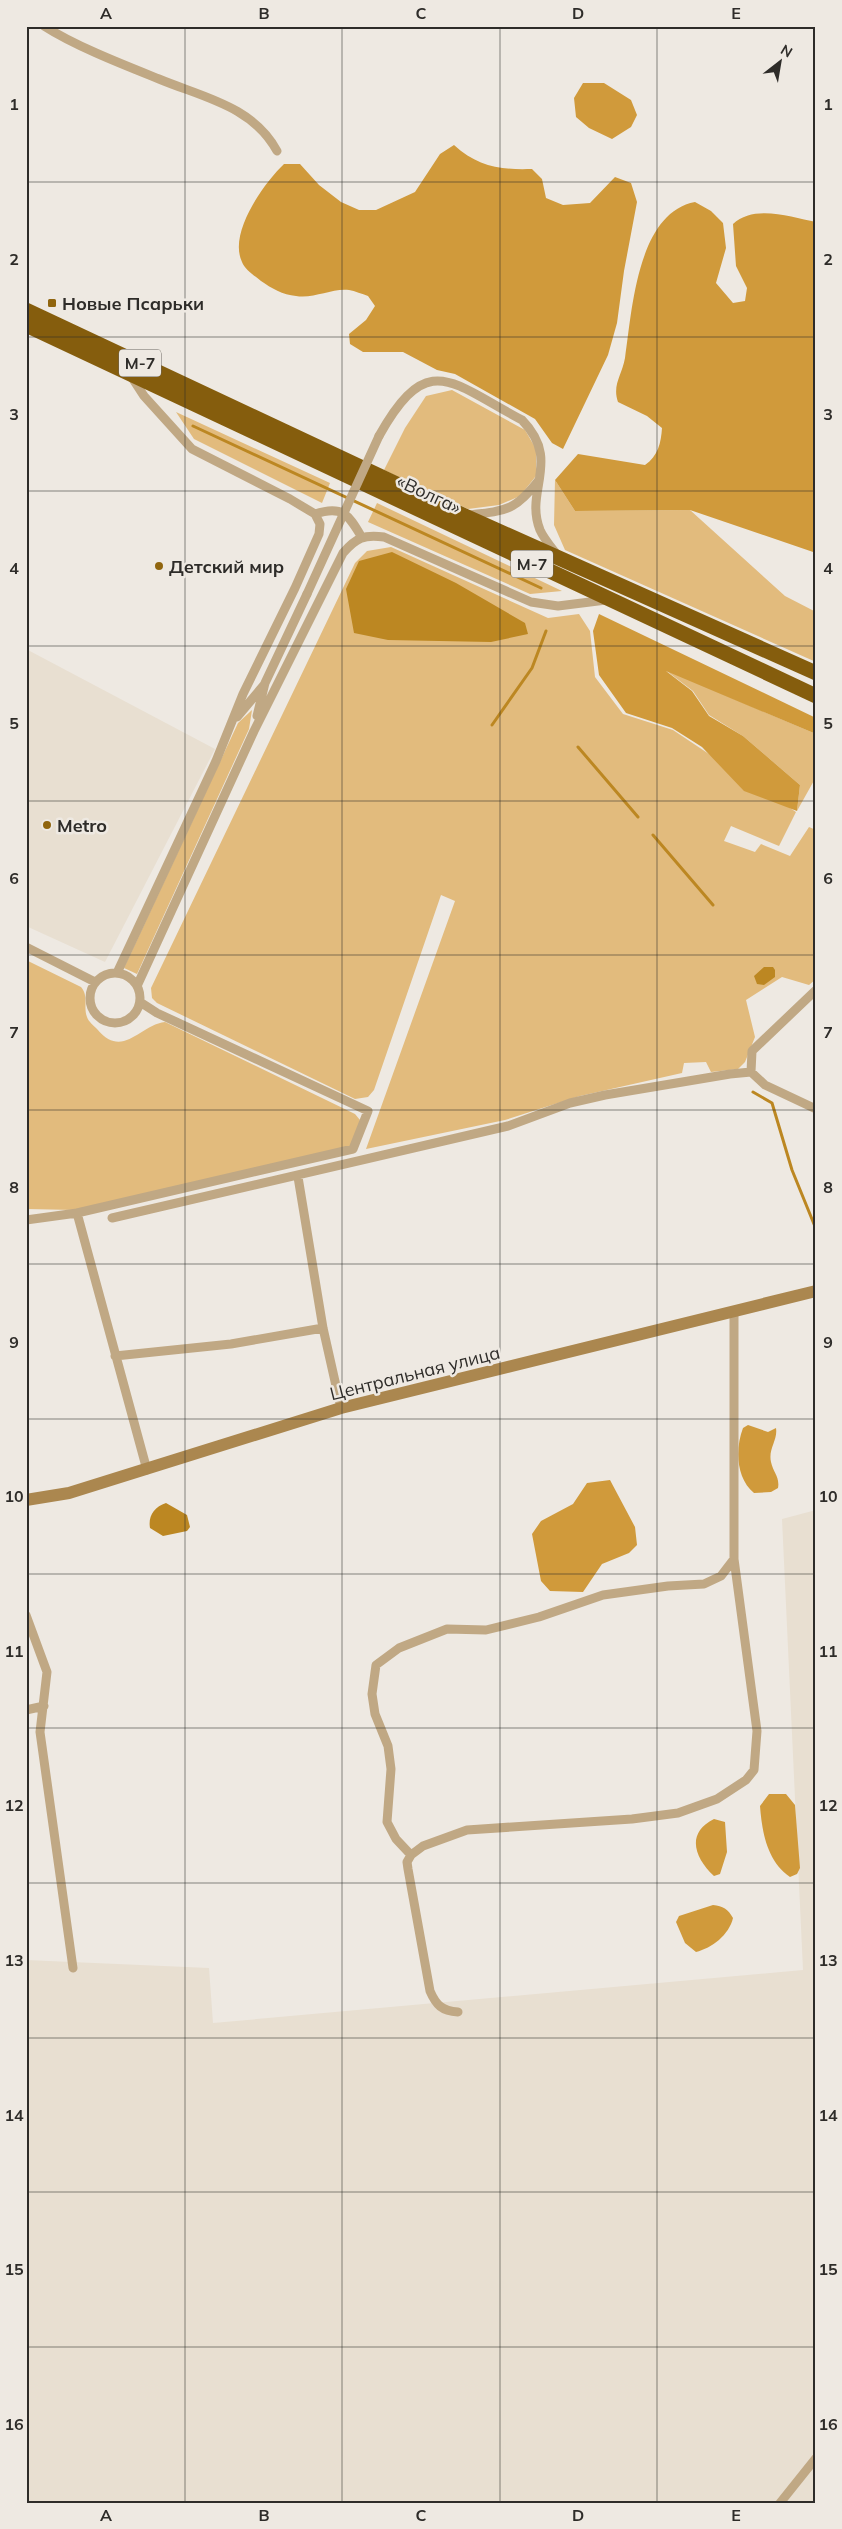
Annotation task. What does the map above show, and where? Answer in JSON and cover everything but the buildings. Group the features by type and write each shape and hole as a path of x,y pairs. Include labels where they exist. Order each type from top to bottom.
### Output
{"highway":[{"name":"«Волга»","path":"26,310 465,516 816,673"},
{"name":"«Волга»","path":"26,325 606,600 816,696"}],"main road":[{"name":"Центральная улица","path":"26,1500 69,1493 341,1408 734,1313 816,1291"}],"street":[{"path":"44,26 142,72 209,97 243,114 269,137 277,151"},
{"path":"117,973 233,721 243,694 319,534 320,524 315,514 290,499 192,448 144,396 130,373"},
{"path":"254,731 265,682 379,436 395,408 405,396 419,385 432,380 445,381 522,420 538,442 542,463 536,508 540,530 558,556"},
{"path":"465,516 499,512 523,501 541,478"},
{"path":"315,514 326,510 344,513 350,518 361,536"},
{"path":"138,986 132,979 117,973 109,973 95,982 90,997 91,1005 101,1019 108,1022 125,1022 138,1010 140,1002 138,986 254,731 343,553 361,536 375,536 393,540 531,602 558,606 606,600"},
{"path":"233,721 265,682"},
{"path":"26,947 95,982"},
{"path":"816,990 752,1052 751,1072 764,1085 816,1109"},
{"path":"26,1220 78,1213 353,1149 368,1111 157,1013 140,1002"},
{"path":"112,1218 298,1177 508,1126 570,1103 605,1095 751,1072"},
{"path":"298,1177 323,1328 341,1408"},
{"path":"78,1213 147,1470"},
{"path":"458,2012 446,2011 440,2007 435,2003 430,1991 407,1862 411,1855 423,1846 468,1830 632,1819 678,1813 717,1799 746,1780 754,1770 757,1731 734,1559 734,1313"},
{"path":"115,1356 232,1344 323,1328"},
{"path":"411,1855 396,1839 387,1822 391,1769 388,1746 375,1714 372,1694 376,1665 399,1648 447,1629 486,1630 539,1616 603,1595 668,1586 704,1584 721,1576 734,1559"},
{"path":"26,1615 47,1672 40,1732 73,1968"},
{"path":"26,1710 44,1706"},
{"path":"780,2503 816,2458"}],"shaded area":[{"path":"583,83 604,83 631,100 637,115 631,127 612,139 589,128 576,117 574,98"},
{"path":"454,145 472,158 490,166 510,169 532,169 542,179 546,198 563,205 590,203 615,177 631,183 637,202 624,271 617,323 608,355 563,449 552,443 535,419 455,374 437,370 403,352 363,352 350,344 349,334 366,320 375,306 368,296 351,290 303,297 286,294 273,289 261,281 243,265 239,250 244,223 258,196 284,164 300,164 319,185 341,202 359,210 376,210 415,192 440,154"},
{"path":"695,202 711,211 723,223 726,248 716,283 733,303 745,301 747,288 736,266 733,224 742,218 762,213 784,215 816,222 816,553 690,510 575,511 555,480 578,454 645,465 656,453 660,444 662,428 647,416 618,402 616,390 624,364 635,291 649,244 661,224 676,210"},
{"path":"452,390 525,430 536,449 536,476 520,496 499,505 468,509 384,470 405,428 426,396"},
{"path":"176,412 330,483 322,503 194,439"},
{"path":"555,480 575,511 690,510 785,596 816,612 816,662 565,550 554,525"},
{"path":"377,503 562,591 530,594 368,522"},
{"path":"391,547 548,618 579,614 590,631 595,677 623,714 673,730 796,812 779,846 731,826 724,841 755,852 761,844 790,856 809,827 816,830 816,979 809,985 782,977 746,1000 755,1037 745,1062 738,1069 711,1072 706,1062 684,1063 682,1073 580,1096 505,1120 366,1149 455,901 441,895 374,1090 368,1097 355,1099 157,1003 152,998 151,988 355,563 367,551"},
{"path":"392,552 456,583 525,623 528,634 491,642 388,640 354,633 346,589 359,561"},
{"path":"599,614 816,718 816,734 666,671 692,691 709,716 743,736 800,785 797,811 744,791 702,747 672,728 626,713 599,675 593,631"},
{"path":"26,649 215,749 105,962 26,926"},
{"path":"664,669 816,734 816,777 797,811 800,785 743,736 709,715 693,691"},
{"path":"252,710 249,729 137,974 124,968 238,723"},
{"path":"26,960 81,987 85,994 88,1019 106,1038 123,1041 156,1024 165,1022 355,1114 360,1120 352,1147 75,1210 26,1209"},
{"path":"764,967 773,967 775,977 764,985 757,984 754,976"},
{"path":"748,1425 768,1432 776,1428 776,1437 770,1457 777,1478 778,1488 771,1492 754,1493 748,1487 740,1471 738,1454 740,1436 743,1428"},
{"path":"610,1480 635,1527 637,1545 629,1553 602,1564 583,1592 550,1591 541,1581 532,1534 541,1521 573,1504 587,1483"},
{"path":"166,1503 187,1515 190,1527 187,1531 163,1536 150,1528 153,1512"},
{"path":"816,1510 816,2503 26,2503 26,1960 209,1968 213,2023 803,1970 782,1519"},
{"path":"769,1794 786,1794 795,1805 800,1868 797,1874 790,1877 776,1863 764,1836 760,1806"},
{"path":"714,1819 725,1822 727,1852 720,1874 714,1876 707,1869 698,1853 696,1838 699,1831"},
{"path":"713,1905 722,1907 729,1912 733,1918 731,1924 724,1935 714,1944 696,1952 685,1943 676,1922 679,1916"}],"waterway":[{"path":"193,426 541,588"},
{"path":"492,725 532,668 546,631"},
{"path":"578,747 638,817"},
{"path":"653,835 713,905"},
{"path":"753,1092 772,1103 792,1170 816,1229"}],"place":[{"name":"Новые Псарьки","path":"52,303"},
{"name":"Детский мир","path":"159,566"},
{"name":"Metro","path":"47,825"}]}
